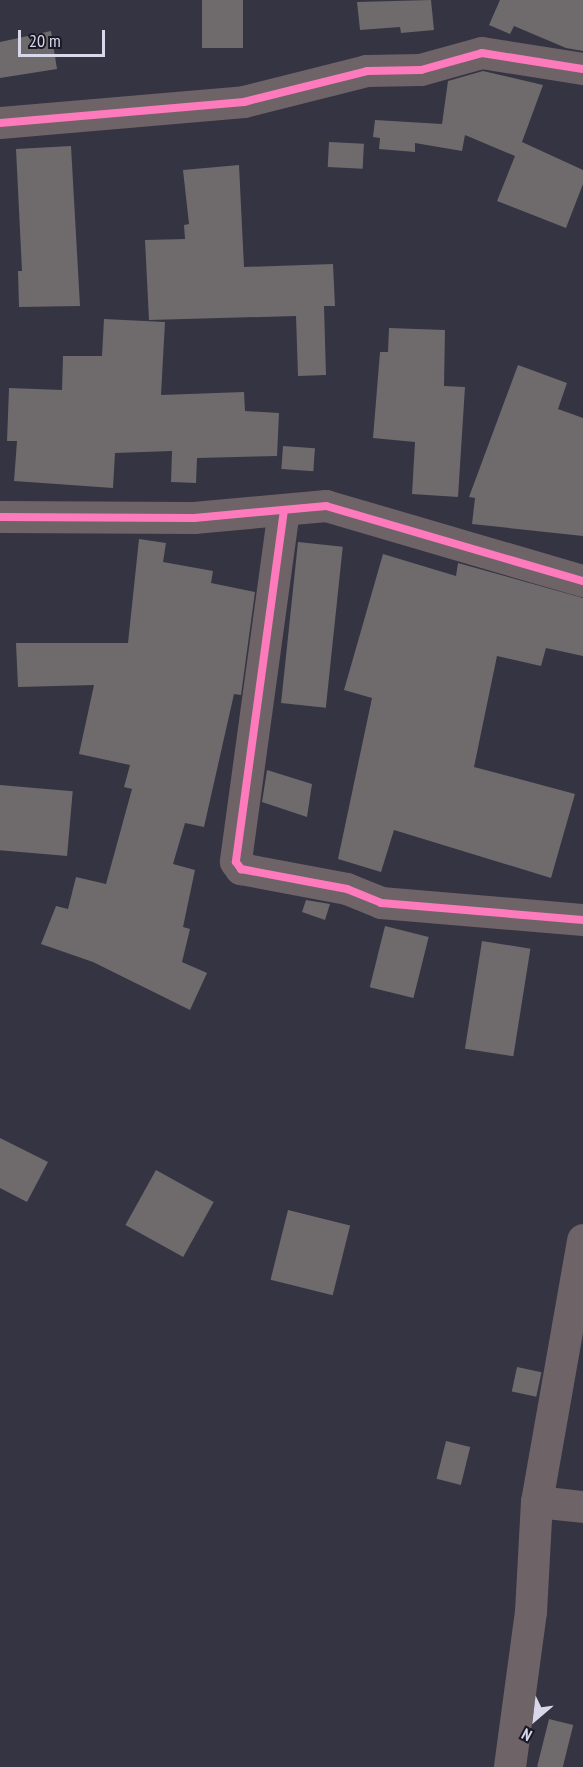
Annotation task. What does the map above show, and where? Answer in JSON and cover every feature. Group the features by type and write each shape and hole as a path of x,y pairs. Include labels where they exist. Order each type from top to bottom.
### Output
{"street":[{"path":"0,123 243,102 368,71 421,70 482,53 583,69"},
{"path":"0,517 194,518 326,506 350,511 456,546 583,580"},
{"path":"284,510 236,862 241,868 347,889 381,903 583,920"},
{"path":"510,1767 531,1612 537,1502 583,1240"},
{"path":"537,1502 583,1507"}],"building":[{"path":"202,0 243,0 243,48 202,48"},
{"path":"431,0 434,30 401,33 400,27 360,30 357,2"},
{"path":"500,0 583,0 583,51 566,48 514,26 510,34 489,25"},
{"path":"51,31 57,69 0,78 0,42"},
{"path":"483,71 543,85 522,142 583,170 583,184 566,228 497,201 515,156 465,135 462,151 415,143 415,152 379,149 380,138 373,137 375,120 442,124 448,81"},
{"path":"329,142 364,144 363,169 328,167"},
{"path":"71,146 80,306 19,307 18,271 22,271 16,149"},
{"path":"239,165 244,267 333,264 335,306 324,306 326,375 298,376 296,316 149,320 145,240 185,239 184,225 189,224 183,170"},
{"path":"104,319 165,322 161,395 244,392 245,411 279,413 277,456 197,458 196,483 171,482 172,451 115,453 113,488 14,481 17,441 7,441 9,388 62,390 63,356 102,356"},
{"path":"389,328 445,330 444,386 465,387 458,497 412,494 415,442 373,438 380,352 388,352"},
{"path":"518,365 567,383 558,409 583,418 583,536 472,524 475,498 469,497"},
{"path":"283,446 315,448 313,471 281,469"},
{"path":"139,539 166,543 163,562 213,571 211,583 255,592 241,695 234,694 204,827 185,823 173,864 195,870 183,927 190,929 182,962 207,973 190,1010 93,962 41,944 56,906 68,909 76,877 106,884 132,789 124,787 130,765 79,754 94,685 18,687 16,643 128,643"},
{"path":"298,542 343,547 326,708 281,703"},
{"path":"383,554 456,576 458,563 583,598 583,656 546,648 541,666 497,656 474,767 575,794 551,878 394,830 381,872 338,859 372,698 344,690"},
{"path":"267,770 312,784 307,817 262,802"},
{"path":"0,785 73,791 67,856 0,850"},
{"path":"306,900 330,904 325,920 302,912"},
{"path":"385,926 429,937 413,998 370,987"},
{"path":"482,941 530,949 513,1056 465,1049"},
{"path":"0,1138 48,1162 27,1202 0,1188"},
{"path":"156,1170 214,1202 183,1257 125,1225"},
{"path":"288,1210 350,1225 333,1295 271,1280"},
{"path":"517,1367 541,1372 536,1397 512,1391"},
{"path":"446,1441 470,1447 461,1485 437,1479"},
{"path":"549,1719 573,1725 563,1767 537,1767"}],"cycle path":[{"path":"0,123 244,102 367,71 421,70 482,53 583,69"},
{"path":"0,517 194,518 326,506 583,581"},
{"path":"284,510 236,862 241,869 347,889 381,903 583,920"}]}
